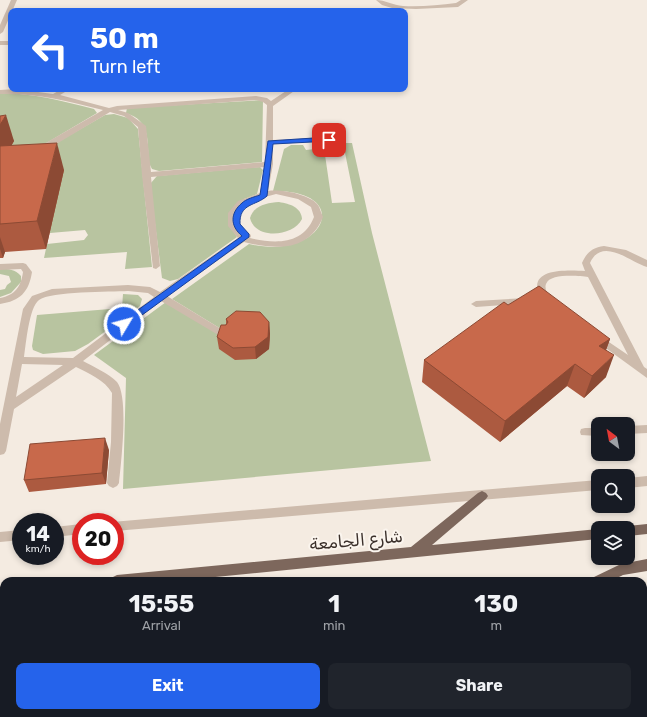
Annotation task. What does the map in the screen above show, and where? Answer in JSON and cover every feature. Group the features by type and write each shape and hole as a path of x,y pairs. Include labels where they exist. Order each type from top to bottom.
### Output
{"main road":[{"path":"414,552 482,496"},
{"path":"635,530 647,529"},
{"name":"شارع الجامعة","path":"158,577 591,535"},
{"path":"607,577 622,570 647,565"}],"street":[{"path":"380,0 381,4 393,8 452,5 463,3 465,0"},
{"path":"0,32 3,16"},
{"path":"0,92 19,92 52,97 126,114 142,126 156,266"},
{"path":"52,97 61,92"},
{"path":"270,105 290,92"},
{"path":"34,153 109,110 129,107 256,98 268,102 270,105 270,142 263,195"},
{"path":"270,142 329,140"},
{"path":"146,175 268,164"},
{"path":"289,193 310,201 316,207 320,215 319,223 306,237 294,242 267,245 254,242 235,232 231,224 231,216 235,209 242,202 263,195 289,193"},
{"path":"10,406 74,362 161,296 245,237"},
{"path":"644,371 586,263 588,256 595,251 605,249 621,251 637,257 647,264"},
{"path":"0,267 18,266 27,268 28,275 24,290 21,294 11,299 0,301"},
{"path":"554,308 540,292 541,284 546,278 556,274 591,274"},
{"path":"21,294 35,298 52,292 135,288 150,290 223,334"},
{"path":"0,451 28,309 35,298"},
{"path":"476,304 546,300"},
{"path":"591,334 644,371"},
{"path":"18,360 74,362 97,373 113,385 117,393 113,442 113,483"},
{"path":"635,430 647,429"},
{"path":"585,432 591,432"},
{"path":"635,482 647,481"},
{"path":"124,525 209,516 482,496 591,486"},
{"path":"0,537 12,536"}],"green space":[{"path":"0,93 24,94 48,98 94,109 97,113 16,161 0,142"},
{"path":"263,100 262,162 159,171 152,169 149,163 147,139 144,126 140,121 126,113 127,108"},
{"path":"114,114 128,118 138,129 152,267 125,269 127,252 44,258 47,244 84,240 88,235 85,230 50,233 16,166 105,115"},
{"path":"343,143 352,143 372,233 431,461 123,489 126,378 94,355 166,302 226,332 172,299 249,244 275,247 296,243 311,235 320,224 322,212 315,201 299,194 273,191 284,149 291,145 303,145 306,150 324,148 332,203 355,202"},
{"path":"260,167 263,170 257,194 244,199 229,224 237,237 178,279 170,281 162,278 150,184 157,176"},
{"path":"279,202 291,205 300,212 302,219 297,225 291,230 274,234 259,230 253,225 250,218 258,207"},
{"path":"0,269 9,269 16,272 21,276 21,282 11,293 0,297 0,290 5,289 11,282 9,276 0,274"},
{"path":"123,294 138,295 142,299 140,306 88,344 75,351 43,354 33,350 32,346 37,315 122,308"}],"building":[{"path":"6,115 0,125 0,116"},
{"path":"57,143 37,221 0,224 0,146"},
{"path":"539,286 610,339 599,346 614,355 592,376 575,364 505,421 424,360 504,302 508,305"},
{"path":"236,311 260,312 269,322 268,337 255,347 233,348 217,337 221,325 226,325 228,322 226,319"},
{"path":"105,438 102,473 24,480 30,444"}],"route":[{"path":"124,324 161,296 247,236 236,224 236,217 244,204 263,196 270,142 329,140"}]}
